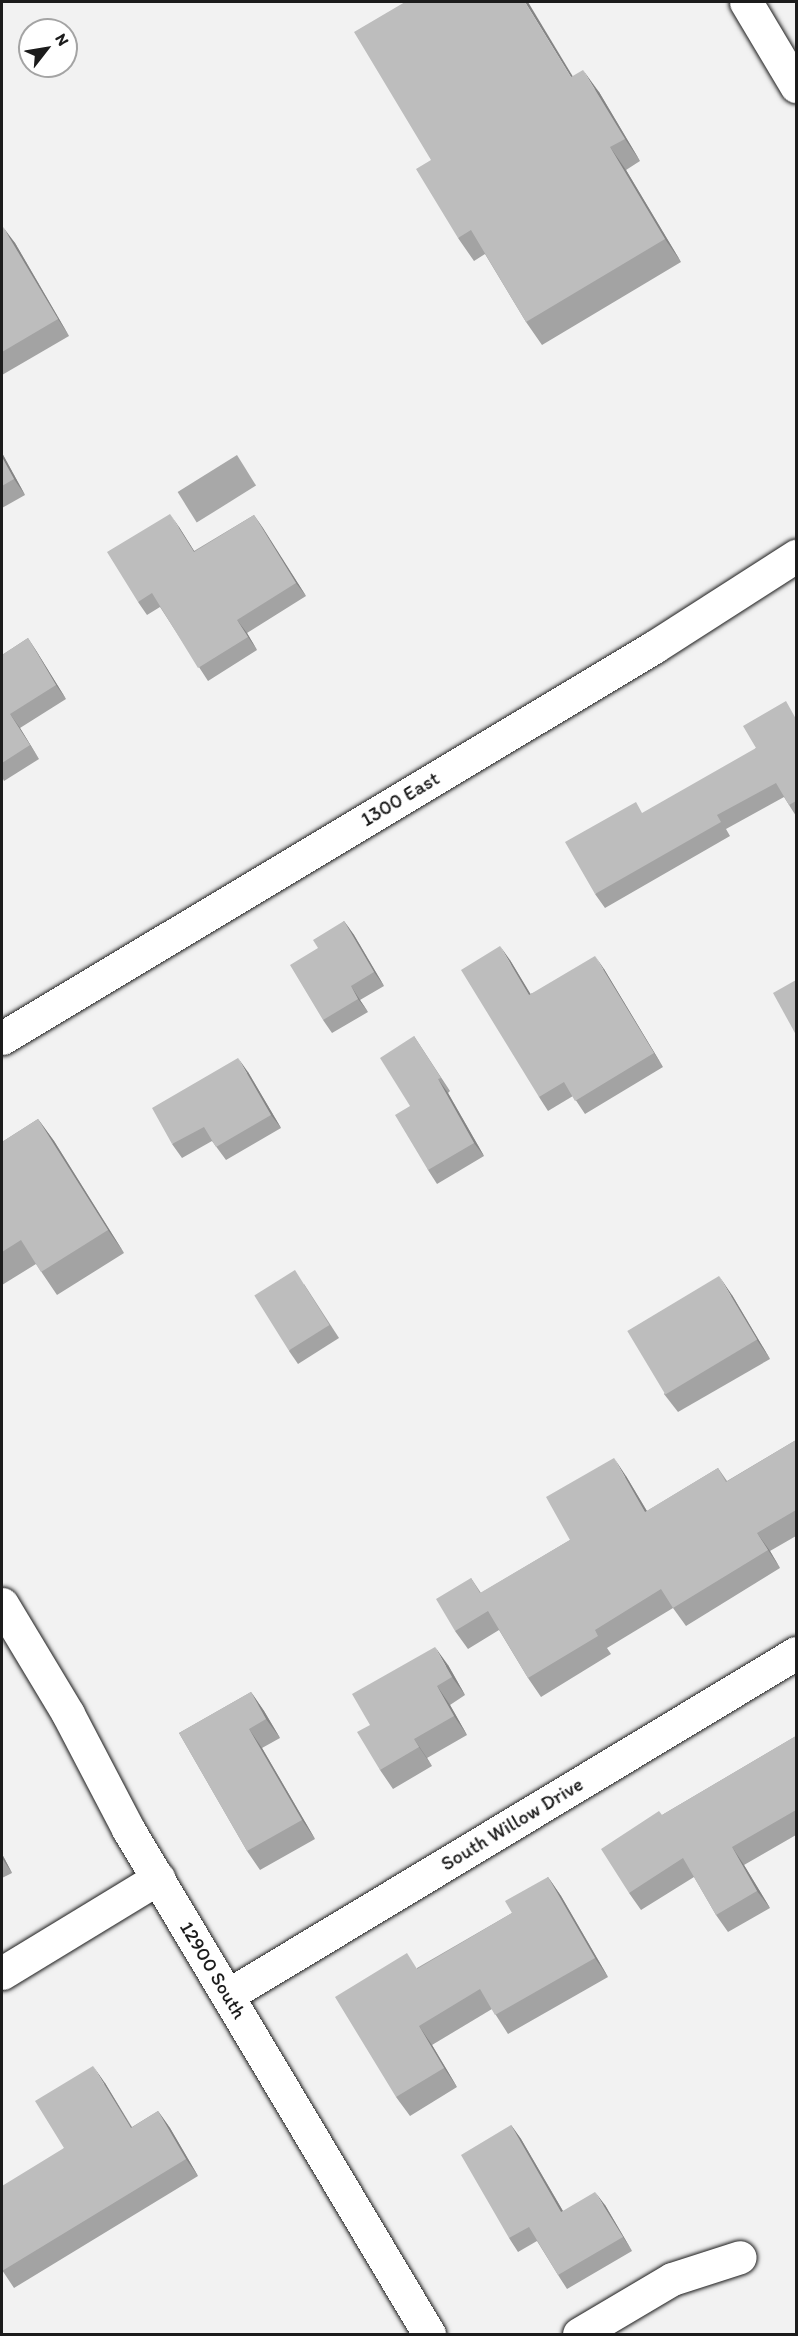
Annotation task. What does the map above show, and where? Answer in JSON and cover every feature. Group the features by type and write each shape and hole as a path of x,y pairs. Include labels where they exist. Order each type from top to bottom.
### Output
{"street":[{"path":"746,2 796,86"},
{"name":"1300 East","path":"2,1038 654,647 796,556"},
{"name":"12900 South","path":"2,1604 68,1713 158,1878 429,2334"},
{"name":"South Willow Drive","path":"228,1995 796,1653"},
{"path":"2,1973 158,1878"},
{"path":"579,2334 672,2279 740,2257"}],"shaded area":[{"path":"237,455 256,486 197,523 178,492"}],"building":[{"path":"405,2 525,2 571,77 583,70 625,139 610,147 665,239 526,322 471,230 458,238 416,169 431,160 354,32"},
{"path":"2,228 58,319 2,352"},
{"path":"2,457 14,479 2,486"},
{"path":"170,514 194,552 254,515 296,583 237,620 248,637 198,668 152,593 138,602 107,552"},
{"path":"28,638 56,685 10,714 30,745 2,763 2,655"},
{"path":"786,701 796,719 796,801 789,805 776,783 717,815 721,822 595,894 565,842 636,802 642,813 756,748 743,726"},
{"path":"344,921 374,972 351,986 358,999 323,1020 290,965 318,948 313,940"},
{"path":"500,946 529,995 595,956 654,1053 575,1101 564,1082 539,1097 461,970"},
{"path":"796,980 796,1032 795,1033 773,993"},
{"path":"414,1036 441,1078 438,1079 474,1143 428,1170 395,1115 410,1106 380,1058"},
{"path":"238,1058 271,1115 216,1147 204,1127 172,1144 152,1108"},
{"path":"38,1119 108,1230 41,1272 21,1240 2,1252 2,1142"},
{"path":"295,1270 329,1325 289,1351 254,1295"},
{"path":"719,1276 757,1339 665,1395 627,1331"},
{"path":"796,1440 796,1510 757,1533 768,1550 673,1608 661,1589 595,1630 598,1636 528,1678 488,1611 455,1631 436,1599 471,1578 480,1593 570,1540 546,1497 614,1458 645,1512 718,1468 726,1482"},
{"path":"435,1647 452,1677 437,1686 454,1716 414,1739 419,1747 380,1770 357,1732 370,1725 352,1694"},
{"path":"251,1692 266,1719 249,1729 302,1820 247,1851 179,1733"},
{"path":"796,1736 796,1810 732,1847 757,1891 716,1915 683,1858 629,1893 601,1849 659,1811 662,1815"},
{"path":"548,1877 595,1958 495,2015 480,1989 419,2026 444,2068 396,2097 335,1997 407,1953 417,1969 512,1913 505,1901"},
{"path":"93,2066 131,2128 158,2111 186,2159 2,2271 2,2186 64,2148 35,2101"},
{"path":"511,2125 561,2212 595,2192 623,2237 558,2275 529,2227 509,2238 461,2155"}]}
